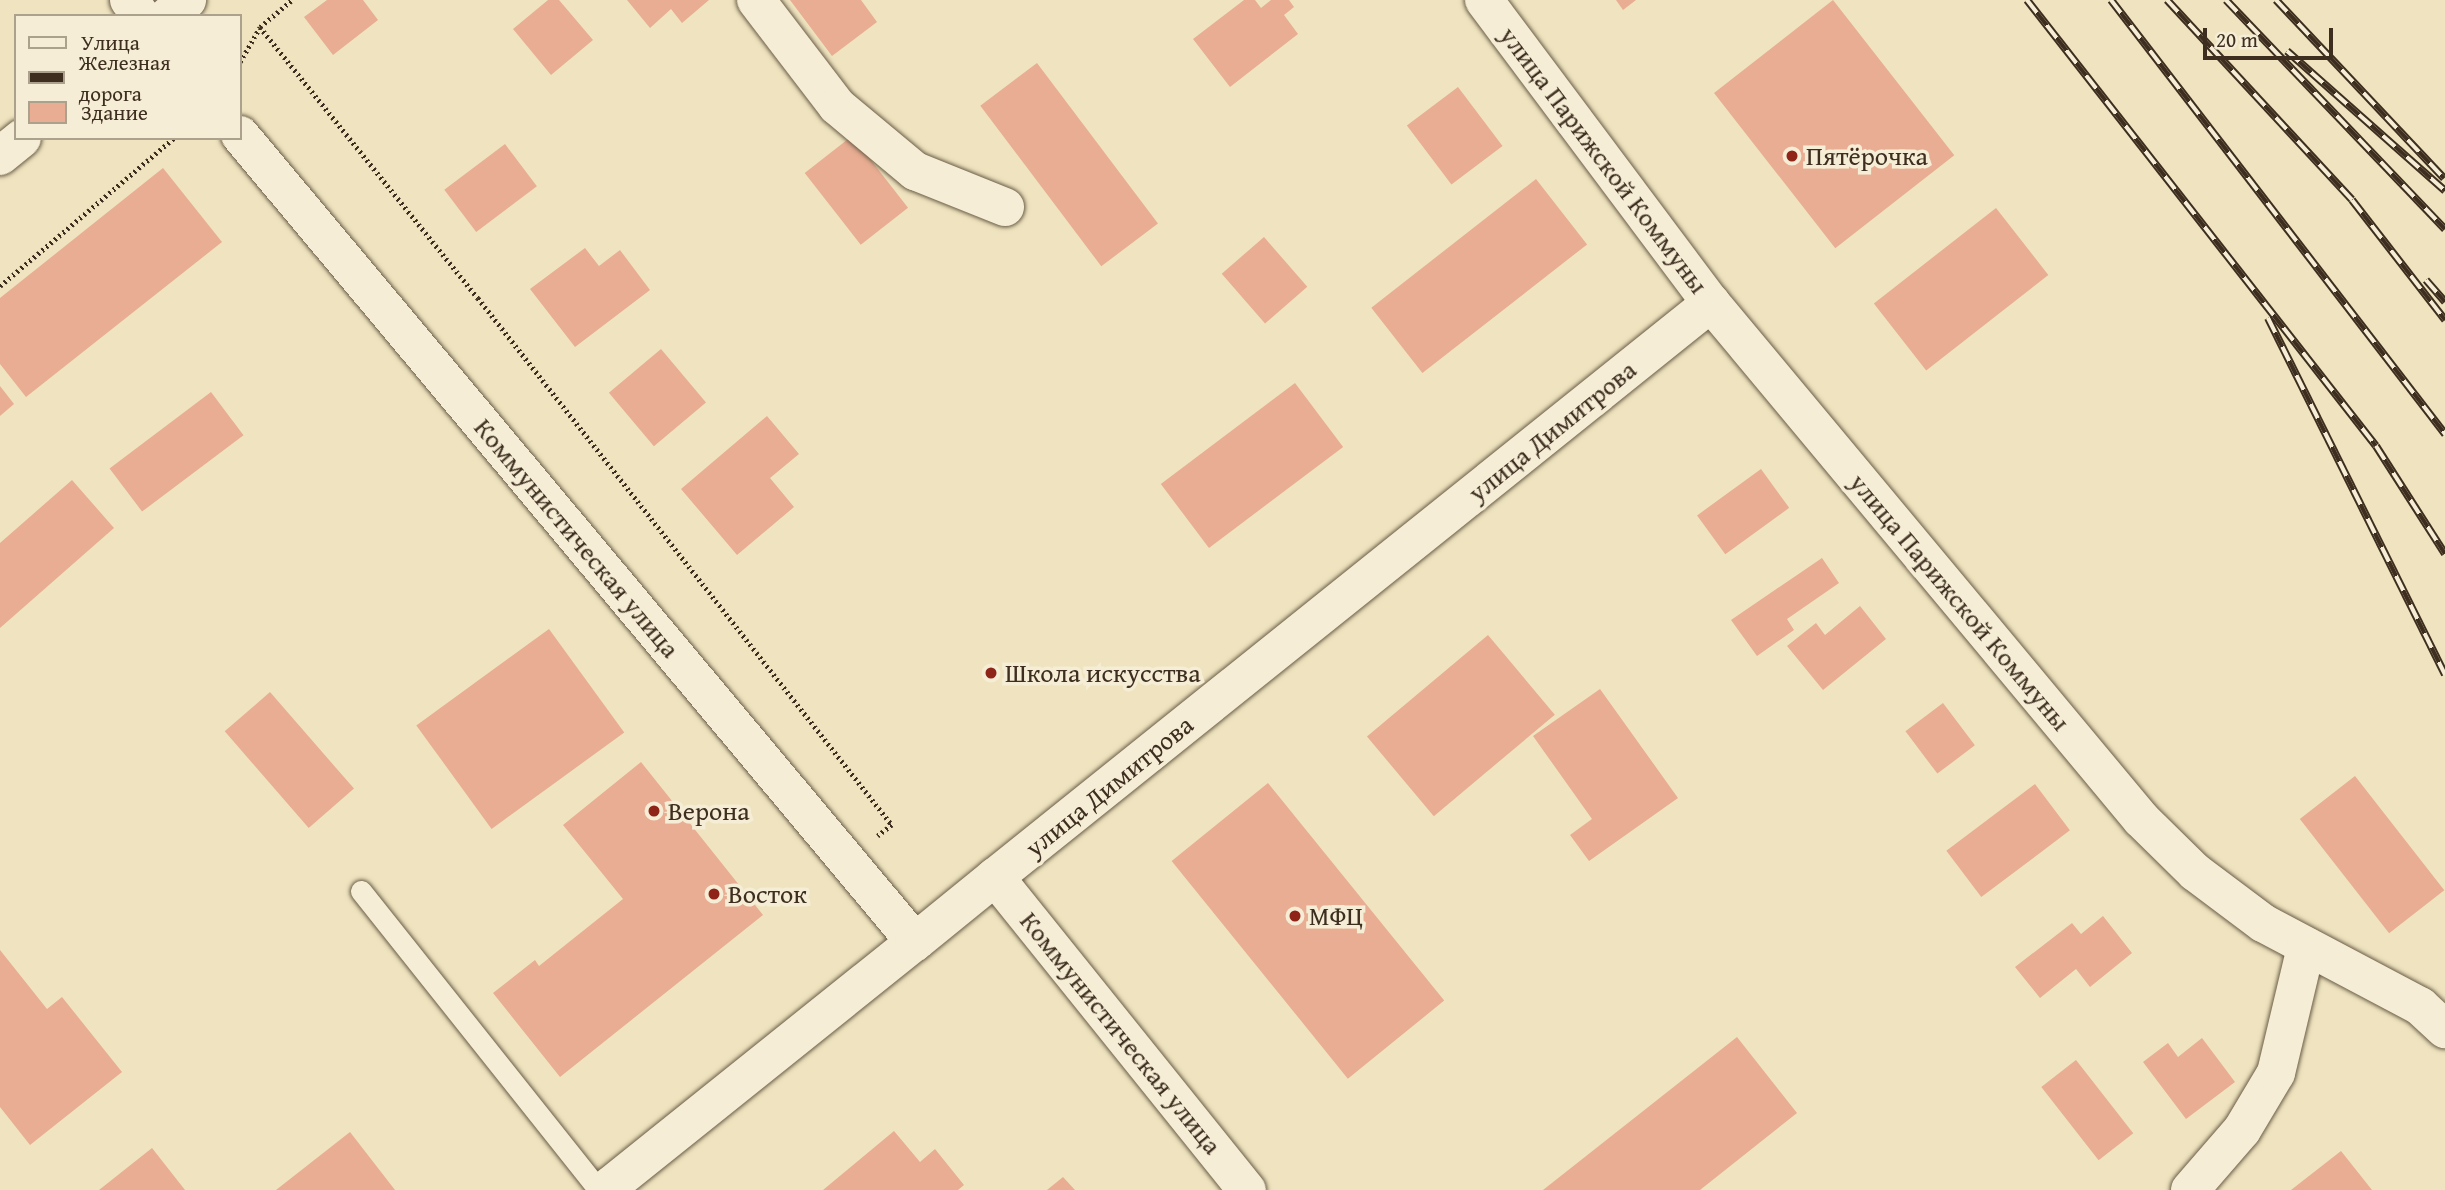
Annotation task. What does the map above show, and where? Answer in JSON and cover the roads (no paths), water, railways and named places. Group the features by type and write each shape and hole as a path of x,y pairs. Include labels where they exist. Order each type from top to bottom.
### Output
{"street":[{"path":"170,14 187,0"},
{"path":"756,0 837,106 895,155 915,171 1005,207"},
{"name":"улица Парижской Коммуны","path":"1484,0 1712,303 2141,819 2196,872 2263,923 2420,1006 2445,1029"},
{"name":"Коммунистическая улица","path":"242,137 915,942"},
{"path":"0,156 20,140"},
{"name":"улица Димитрова","path":"606,1190 1712,303"},
{"name":"Коммунистическая улица","path":"996,877 1247,1190"},
{"path":"2190,1190 2242,1130 2276,1073 2306,947"}],"lane":[{"path":"361,891 599,1190"}],"railway":[{"path":"2027,0 2376,446 2445,554"},
{"path":"2111,0 2445,434"},
{"path":"2167,0 2352,200 2445,320"},
{"path":"2226,0 2445,229"},
{"path":"2276,0 2444,178"},
{"path":"2287,51 2445,191"},
{"path":"2426,280 2445,302"},
{"path":"2268,318 2445,675"}],"place":[{"name":"Пятёрочка","path":"1792,156"},
{"name":"Школа искусства","path":"991,673"},
{"name":"Верона","path":"654,811"},
{"name":"Восток","path":"714,894"},
{"name":"МФЦ","path":"1295,916"}]}
